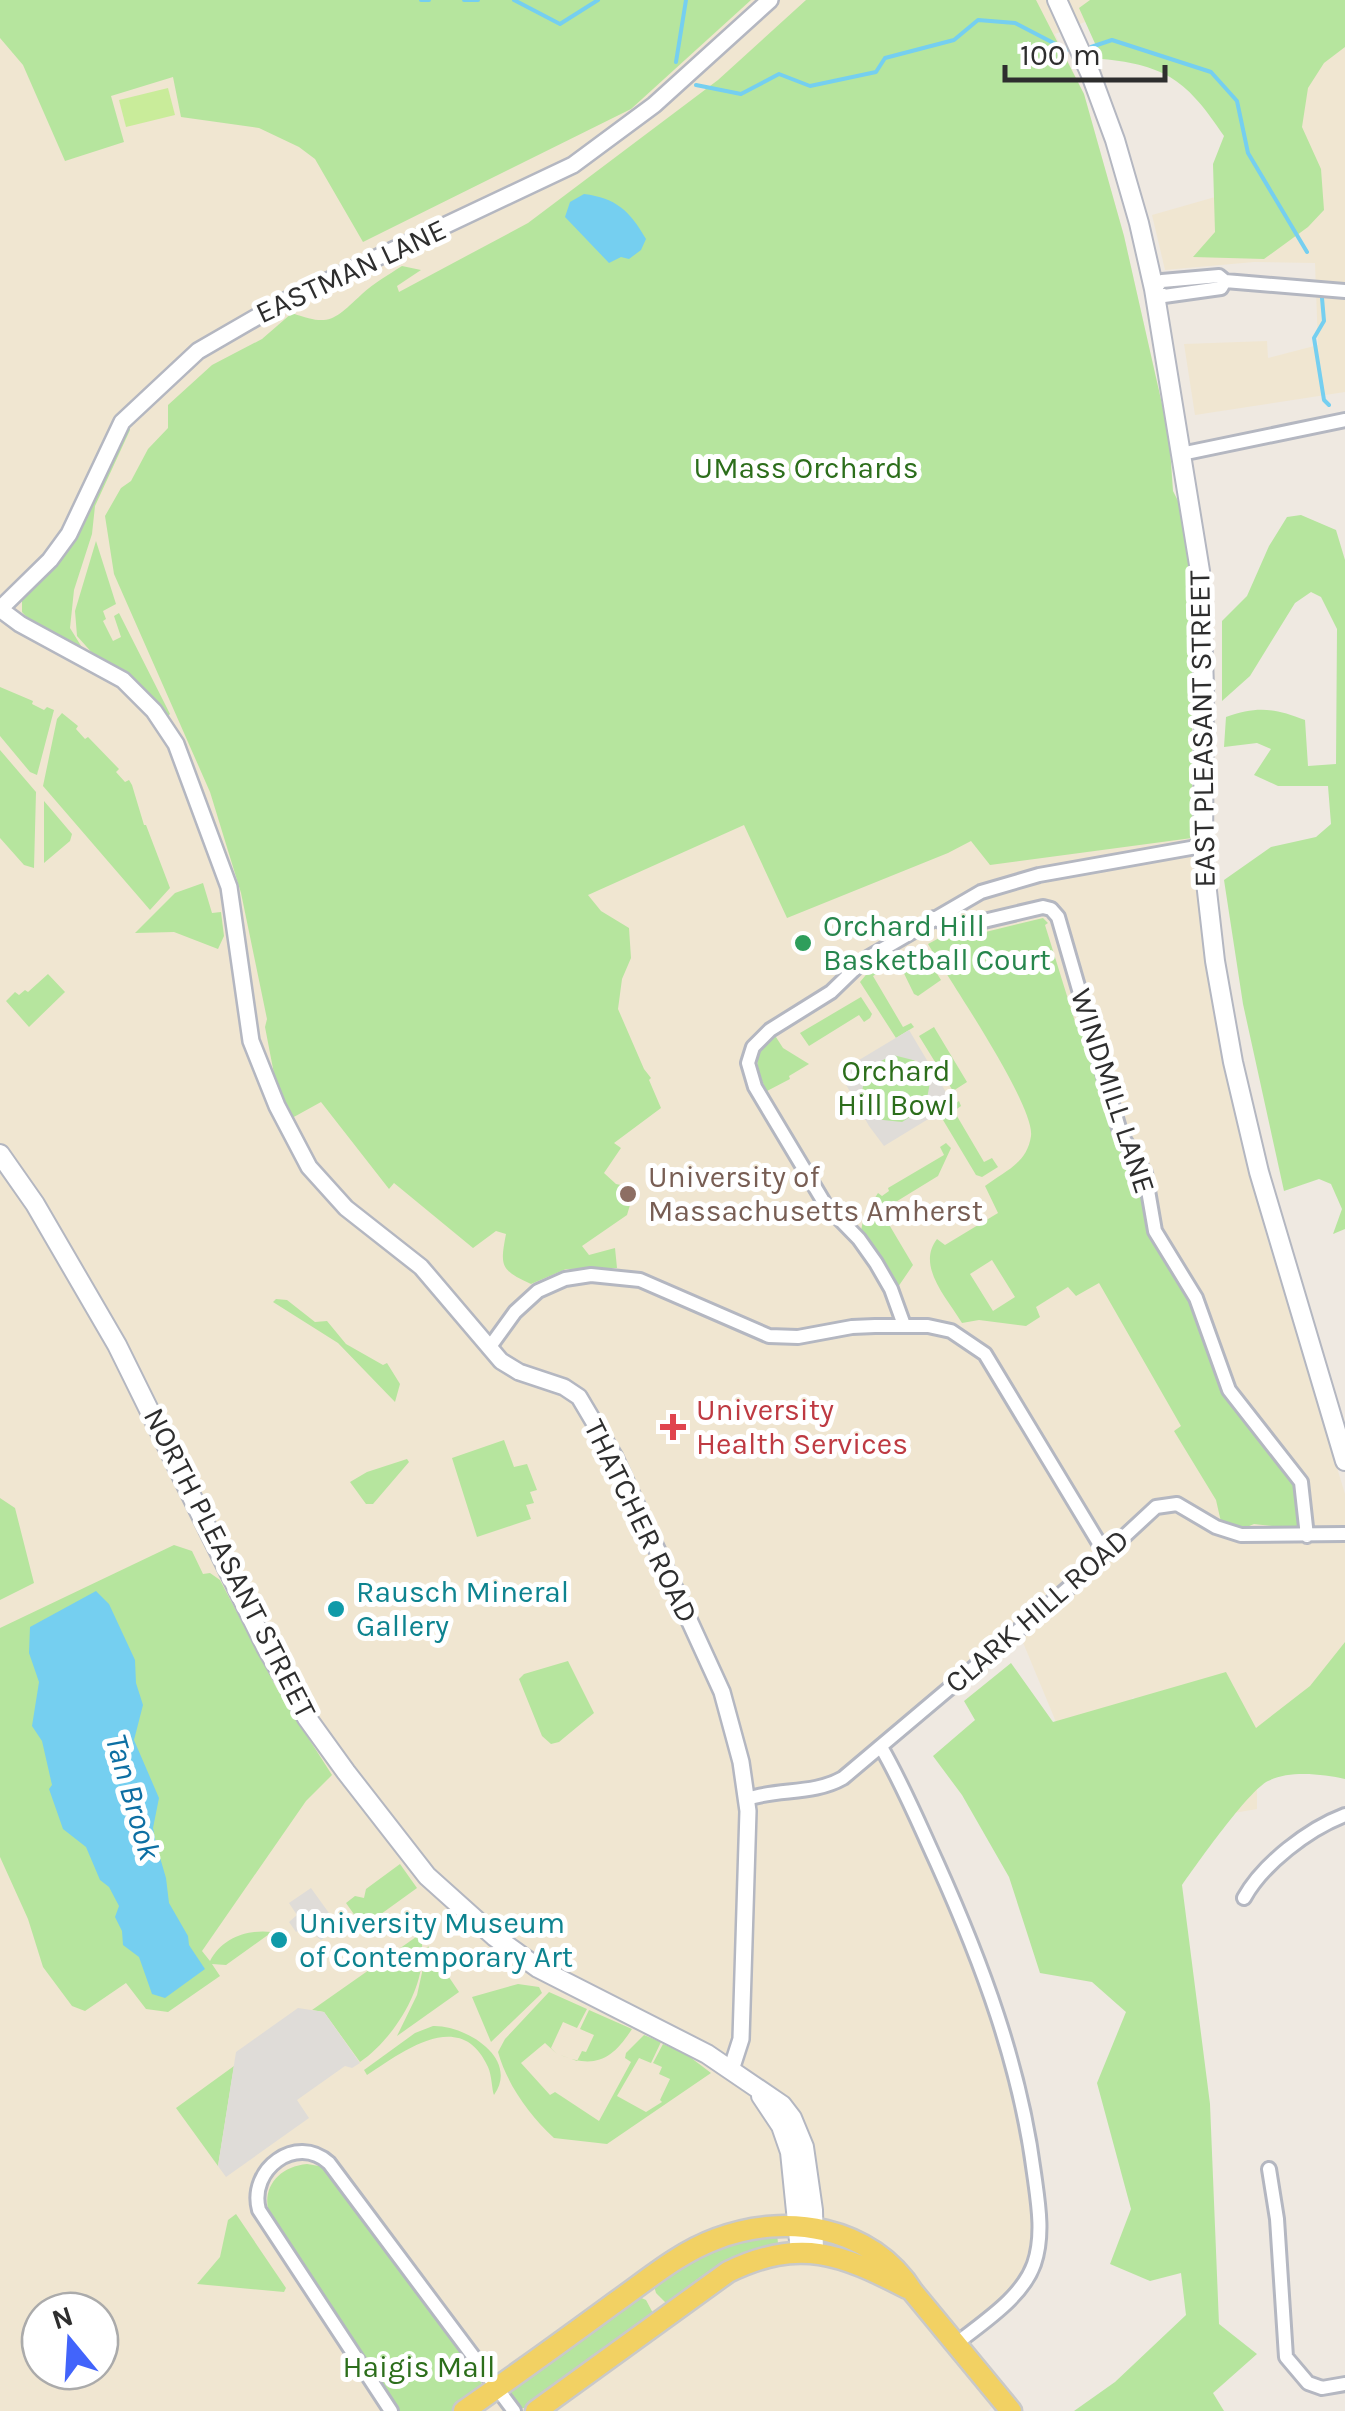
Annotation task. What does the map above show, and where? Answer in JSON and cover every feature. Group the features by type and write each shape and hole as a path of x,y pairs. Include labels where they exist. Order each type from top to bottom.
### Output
{"main road":[{"name":"EAST PLEASANT STREET","path":"1056,0 1092,75 1115,140 1154,289 1200,572 1202,846 1215,961 1242,1105 1271,1218 1345,1461"},
{"name":"NORTH PLEASANT STREET","path":"0,1154 117,1345 266,1647 299,1704 400,1844 441,1891 518,1954 661,2028 782,2105 799,2132 807,2163 807,2252"},
{"path":"464,2411 691,2250 746,2230 807,2227 840,2234 874,2249 902,2272 913,2292 1010,2411"},
{"path":"536,2411 728,2272 766,2256 807,2252 863,2265 913,2292"}],"street":[{"name":"EASTMAN LANE","path":"0,609 50,560 69,534 122,422 188,359 280,302 573,164 654,104 770,0"},
{"path":"1154,289 1164,296 1221,288 1224,281 1345,291"},
{"path":"1181,454 1345,420"},
{"name":"THATCHER ROAD","path":"0,609 20,624 116,675 163,722 186,767 229,886 252,1040 292,1138 309,1167 332,1194 421,1267 489,1348 519,1372 570,1390 588,1411 639,1508 722,1692 735,1734 747,1799 741,2039 731,2070"},
{"path":"904,1326 880,1269 820,1197 754,1087 748,1063 753,1046 760,1037 832,992 864,960 981,892 1019,879 1202,846"},
{"name":"WINDMILL LANE","path":"934,918 954,928 1037,908 1051,909 1058,917 1122,1136 1144,1173 1156,1232 1196,1298 1229,1390 1301,1482 1307,1536"},
{"path":"489,1348 515,1312 538,1290 565,1279 590,1275 640,1280 769,1336 798,1337 852,1326 904,1326 951,1332 985,1354 1105,1553"},
{"name":"CLARK HILL ROAD","path":"747,1799 834,1784 1149,1513 1170,1503 1232,1533 1345,1534"},
{"path":"881,1747 969,1934 988,1986 1021,2101 1038,2201 1038,2243 1030,2274 1005,2302 956,2344"},
{"path":"1244,1898 1253,1883 1290,1850 1345,1815"},
{"path":"391,2411 260,2210 259,2182 274,2163 288,2154 308,2152 329,2162 514,2411"},
{"path":"1269,2169 1277,2219 1286,2357 1308,2383 1322,2388 1345,2384"}],"shaded area":[{"name":"University of Massachusetts Amherst","path":"0,0 1167,0 1055,34 1084,94 1124,236 1169,435 1173,491 1182,509 1192,587 1193,861 1204,946 1231,1090 1265,1231 1345,1494 1345,1706 1257,1764 1257,1809 1175,1823 1134,1697 1068,1751 1015,1623 876,1743 965,1937 1009,2073 1028,2161 1034,2220 1026,2267 1018,2282 947,2346 995,2405 988,2411 0,2411"},
{"path":"1345,0 1345,392 1195,415 1184,344 1267,341 1268,358 1318,345 1315,263 1254,262 1165,270 1152,215 1250,187"},
{"path":"909,1030 953,1104 884,1146 839,1072","holes":["893,1055 917,1061 930,1083 925,1108 902,1122 875,1116 862,1092 865,1074 871,1066"]},
{"path":"311,1888 339,1927 321,1940 305,1927 296,1932 289,1922 297,1915 289,1903"},
{"path":"298,2008 324,2012 360,2063 352,2068 345,2066 297,2100 309,2118 226,2177 218,2166 236,2052"}],"green space":[{"path":"0,0 751,0 631,109 363,242 315,159 259,128 181,117 173,77 111,96 124,142 65,161 23,65 0,38"},
{"name":"UMass Orchards","path":"806,0 1036,0 1084,94 1124,236 1169,435 1173,491 1182,509 1192,587 1192,838 990,865 971,841 787,918 744,825 588,895 601,911 629,928 631,958 622,979 618,1009 661,1108 614,1143 621,1148 604,1173 616,1184 635,1188 627,1215 582,1246 589,1255 615,1248 617,1268 566,1269 531,1284 505,1266 506,1234 496,1231 473,1248 394,1183 389,1189 321,1102 292,1118 275,1079 241,893 210,792 114,574 105,516 148,449 168,428 168,405 212,365 262,339 292,313 315,320 331,318 402,266 421,270 397,286 399,292 528,223 718,80"},
{"path":"1090,0 1345,0 1345,47 1324,63 1308,88 1302,127 1321,169 1324,210 1308,227 1264,259 1193,257 1215,232 1213,164 1224,136 1199,102 1174,80 1143,66 1102,59 1079,8"},
{"path":"168,88 175,115 126,127 119,100"},
{"path":"130,425 95,506 92,534 74,590 70,628 83,649 31,622 22,612 22,601 72,543 116,446"},
{"path":"1301,515 1336,530 1345,560 1345,1229 1333,1234 1342,1209 1331,1184 1319,1179 1284,1191 1243,1004 1224,880 1271,847 1316,837 1331,824 1328,786 1278,786 1254,775 1271,749 1257,743 1224,747 1226,717 1247,711 1275,711 1305,720 1308,766 1336,764 1337,629 1321,597 1311,592 1295,603 1250,676 1222,701 1222,621 1247,596 1287,517"},
{"path":"96,541 116,604 103,611 103,621 113,641 121,637 114,616 119,613 170,714 167,717 129,677 94,655 77,636 75,611"},
{"path":"0,687 44,710 54,710 37,775 30,772 0,736"},
{"path":"62,713 132,785 170,888 150,910 43,786 57,719"},
{"path":"0,750 36,792 34,868 24,865 0,838"},
{"path":"44,801 72,834 70,841 44,863"},
{"path":"203,883 212,913 221,912 224,936 218,949 174,932 135,933 175,893"},
{"path":"1043,918 1048,923 1045,925 1076,1025 1084,1023 1141,1178 1147,1215 1190,1293 1216,1376 1296,1483 1300,1525 1297,1529 1254,1524 1242,1529 1221,1522 1216,1500 1174,1431 1181,1426 1099,1283 1076,1296 1068,1287 1036,1307 1040,1317 1026,1326 979,1320 962,1323 942,1293 932,1271 931,1249 937,1239 945,1245 998,1213 985,1186 1020,1160 1031,1136 1029,1120 1005,1071 928,944 943,936 957,939","holes":["992,1260 1015,1297 993,1311 970,1274"]},
{"path":"920,947 941,980 918,996 896,957"},
{"path":"875,964 880,972 873,976 903,1027 911,1023 914,1027 896,1038 860,982"},
{"path":"48,974 65,992 29,1027 6,1001 15,992 28,992"},
{"path":"861,997 872,1014 870,1018 864,1022 859,1015 809,1046 800,1033"},
{"path":"934,1027 967,1082 953,1091 919,1036"},
{"path":"774,1034 783,1048 809,1064 767,1091 757,1060"},
{"name":"Orchard Hill Bowl","path":"896,1055 909,1057 920,1065 928,1076 928,1102 920,1113 909,1121 896,1123 883,1121 872,1113 864,1102 862,1089 864,1076 872,1065 883,1057"},
{"path":"959,1101 961,1106 954,1111 984,1162 992,1158 998,1167 982,1177 976,1175 940,1115"},
{"path":"946,1143 951,1148 938,1176 881,1211 913,1265 898,1287 861,1231 864,1215 878,1193 882,1196 888,1188 944,1155 940,1147"},
{"path":"287,1300 315,1322 327,1321 346,1344 383,1365 387,1363 400,1384 395,1402 338,1343 273,1302"},
{"path":"504,1440 514,1467 527,1464 537,1490 530,1492 534,1503 526,1505 531,1519 477,1537 452,1458"},
{"path":"407,1459 409,1462 373,1504 366,1504 350,1482 367,1472"},
{"path":"0,1498 15,1508 34,1583 0,1600"},
{"path":"174,1545 192,1551 203,1574 210,1573 220,1580 277,1689 332,1775 306,1801 202,1951 210,1961 221,1946 236,1937 272,1932 226,1965 212,1964 220,1976 168,2012 146,2009 126,1983 85,2011 72,2006 43,1967 28,1919 0,1857 0,1628"},
{"path":"1345,1642 1345,1779 1296,1774 1268,1781 1236,1813 1182,1885 1210,2104 1219,2324 1257,2354 1213,2393 1224,2411 1074,2411 1115,2382 1186,2315 1181,2273 1150,2281 1110,2264 1131,2209 1097,2083 1126,2012 1092,1982 1040,1973 1009,1877 962,1795 933,1756 975,1720 964,1701 1011,1663 1053,1722 1226,1672 1256,1728 1310,1686"},
{"path":"568,1661 594,1713 559,1742 551,1744 542,1736 519,1679"},
{"path":"400,1864 417,1888 363,1927 346,1903 355,1896 364,1898 366,1889"},
{"path":"416,1937 421,1938 420,1973 407,2008 386,2039 360,2062 324,2012 312,2010"},
{"path":"428,1946 459,1992 397,2036 417,1995"},
{"path":"518,1984 539,1987 542,1993 491,2042 472,1997"},
{"path":"549,1992 587,2009 577,2028 563,2022 551,2048 557,2054 545,2043 521,2063 550,2095 555,2092 599,2121 631,2062 625,2058 626,2053 644,2035 661,2042 651,2063 639,2058 617,2096 646,2112 662,2102 670,2079 659,2074 662,2067 653,2063 663,2044 686,2054 711,2073 607,2144 554,2138 520,2098 498,2052 505,2039"},
{"path":"589,2010 632,2029 610,2055 593,2061 577,2060 594,2035 580,2029"},
{"path":"433,2026 460,2031 495,2057 500,2081 494,2095 488,2067 476,2049 463,2039 447,2037 414,2046 367,2075 364,2070 415,2033"},
{"path":"234,2066 218,2166 176,2108"},
{"name":"Haigis Mall","path":"307,2164 319,2166 333,2176 482,2380 480,2391 452,2411 397,2411 271,2219 267,2199 273,2182 287,2170"},
{"path":"236,2214 286,2288 284,2292 197,2284 220,2257 228,2220"},
{"path":"777,2234 778,2243 717,2266 669,2306 656,2293 654,2286 658,2280 727,2242"},
{"path":"637,2296 646,2300 654,2315 529,2408 518,2408 509,2391"}],"water":[{"path":"584,194 605,199 628,214 646,239 641,250 629,259 621,257 609,263 565,217 570,202"},
{"name":"Tan Brook","path":"96,1591 109,1604 135,1660 136,1683 143,1705 134,1740 159,1798 153,1828 169,1903 205,1969 165,1998 152,1994 139,1957 123,1945 115,1917 119,1906 109,1887 100,1880 86,1847 63,1829 49,1789 52,1785 42,1741 32,1726 39,1682 29,1653 30,1627"}],"waterway":[{"path":"421,0 429,0"},
{"path":"464,0 478,0"},
{"path":"514,0 560,24 598,0"},
{"path":"676,62 686,0"},
{"path":"696,85 741,94 779,74 810,86 876,72 885,58 954,40 978,20 1015,23 1067,50"},
{"path":"1091,47 1112,40 1211,72 1237,101 1248,153 1307,252"},
{"path":"1322,298 1324,321 1314,338 1324,400 1329,405"}],"place":[{"name":"Orchard Hill Basketball Court","path":"803,943"},
{"name":"University of Massachusetts Amherst","path":"628,1194"},
{"name":"University Health Services","path":"673,1427"},
{"name":"Rausch Mineral Gallery","path":"336,1609"},
{"name":"University Museum of Contemporary Art","path":"279,1940"}]}
